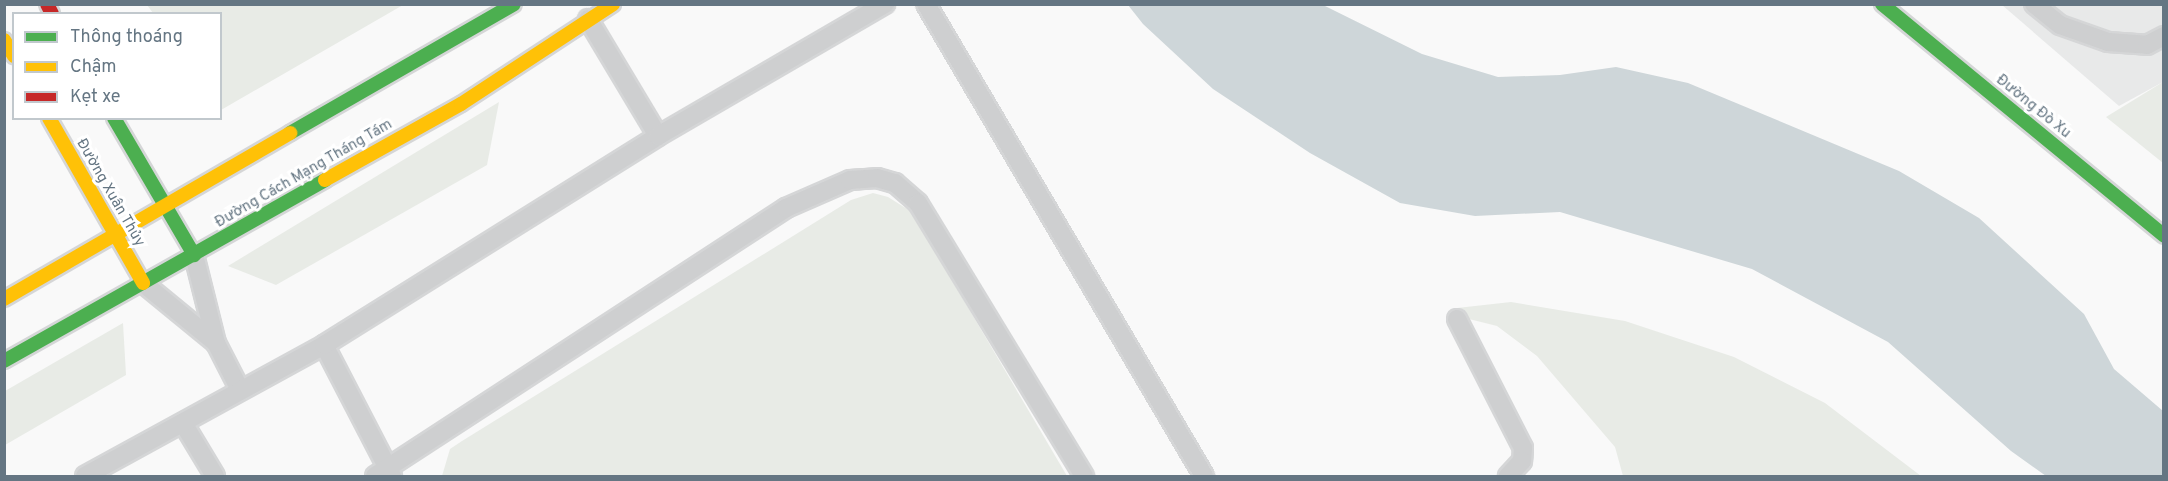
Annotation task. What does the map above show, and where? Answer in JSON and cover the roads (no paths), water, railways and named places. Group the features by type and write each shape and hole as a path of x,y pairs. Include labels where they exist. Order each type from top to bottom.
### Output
{"main road":[{"path":"4,299 116,237 514,4"},
{"name":"Đường Cách Mạng Tháng Tám","path":"4,361 461,104 613,4"},
{"name":"Đường Đò Xu","path":"1882,4 2163,236"},
{"path":"4,40 12,53"},
{"name":"Đường Xuân Thủy","path":"50,120 143,283"},
{"path":"115,120 194,255"}],"lane":[{"path":"85,477 324,345 658,136 885,4"},
{"path":"926,4 1204,477"},
{"path":"2034,4 2060,25 2108,42 2146,45 2163,36"},
{"path":"588,19 658,136"},
{"path":"324,345 385,474 786,208 850,180 876,178 895,183 918,202 1084,477"},
{"path":"194,255 216,343 240,390"},
{"path":"143,283 216,343"},
{"path":"1457,319 1523,448 1522,461 1508,477"},
{"path":"183,423 215,477"}]}
